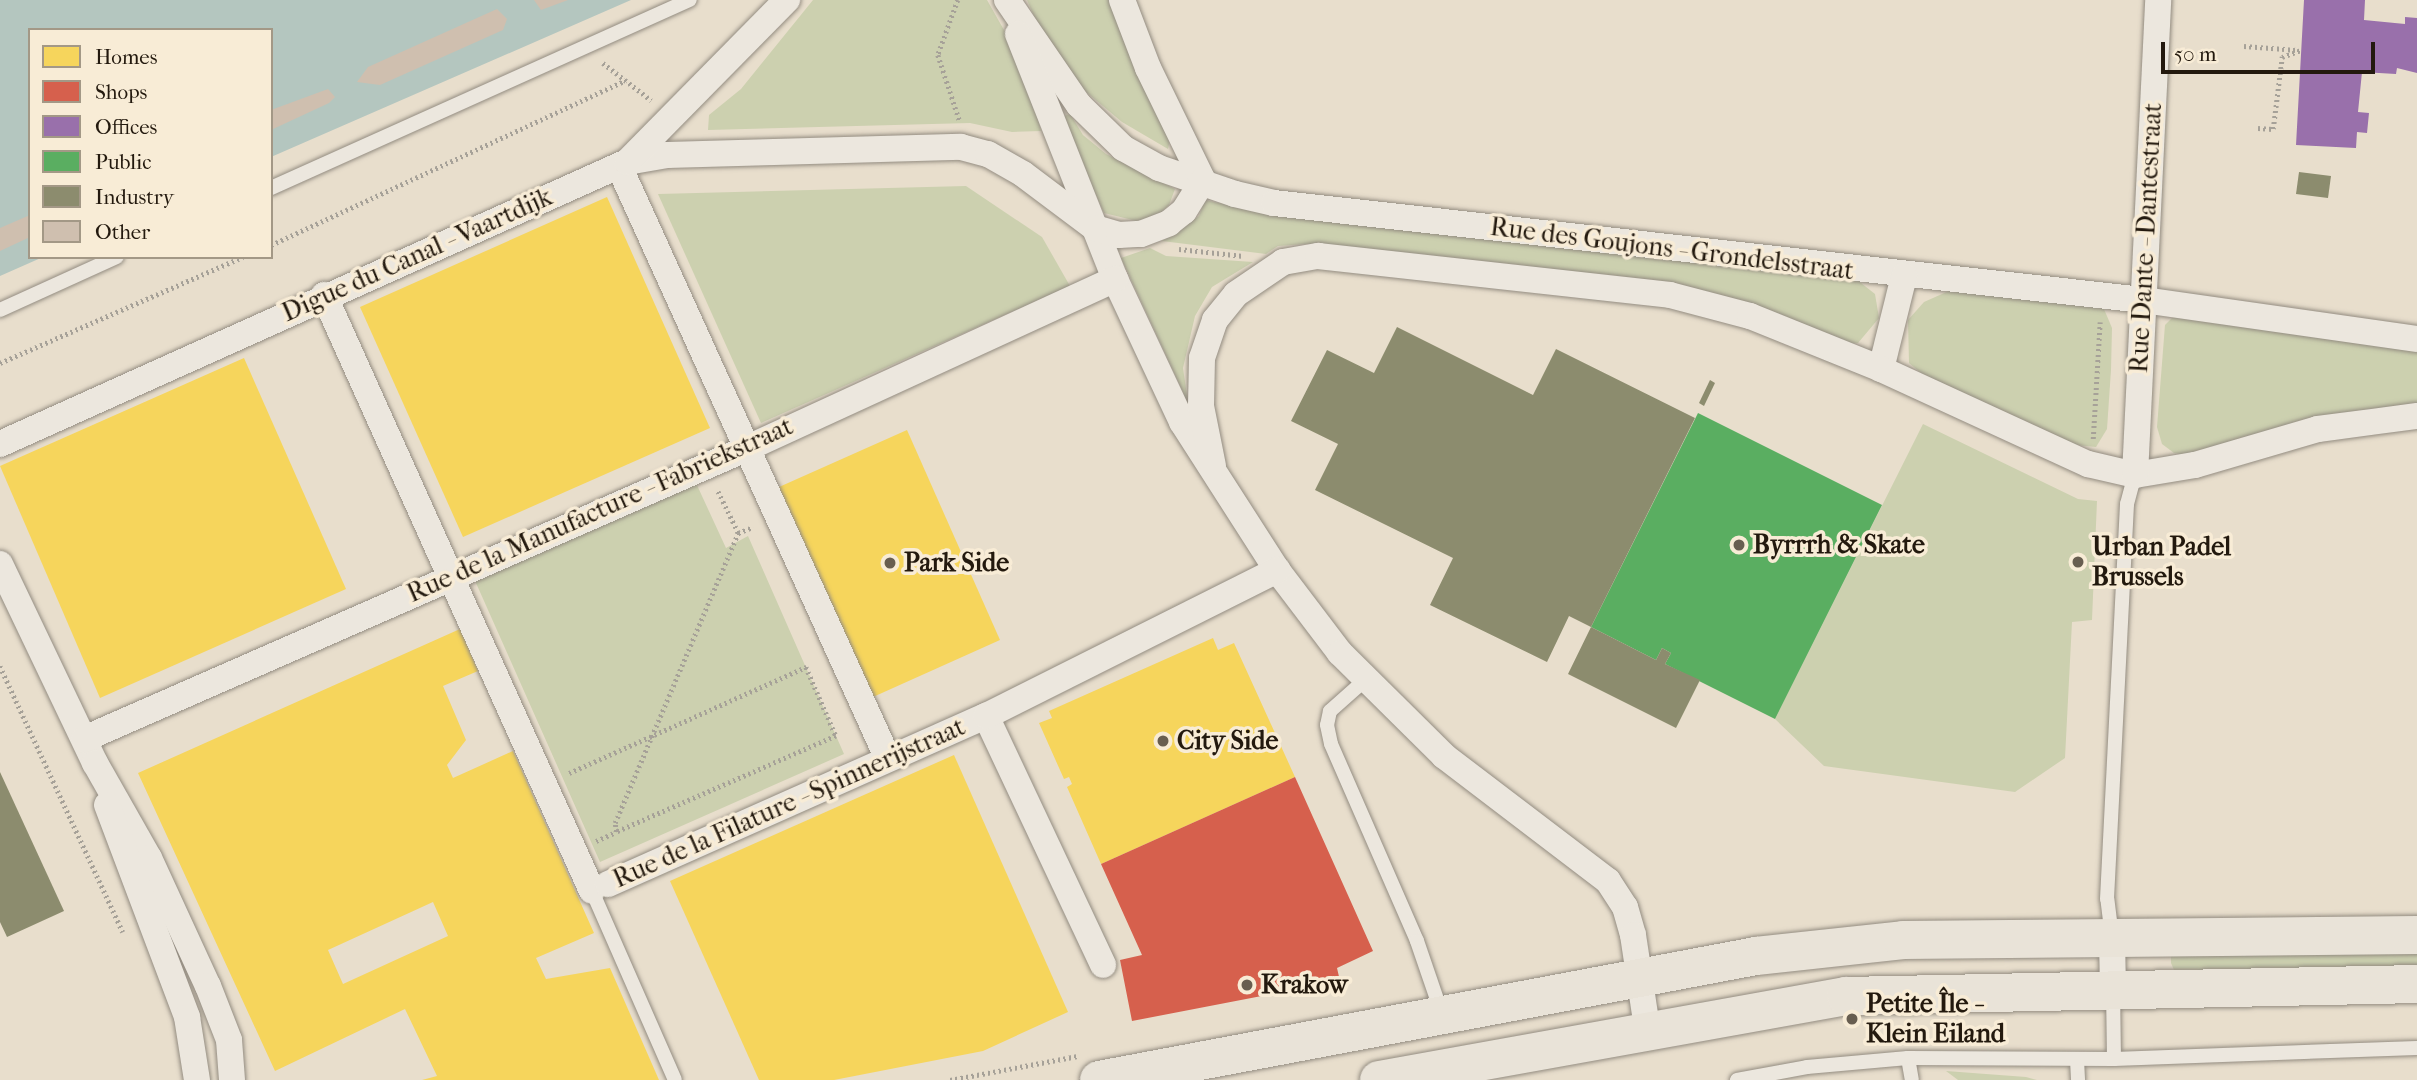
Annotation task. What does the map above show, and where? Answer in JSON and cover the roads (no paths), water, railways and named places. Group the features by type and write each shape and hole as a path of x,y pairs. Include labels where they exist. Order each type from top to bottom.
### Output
{"main road":[{"path":"1099,1080 1756,956 1903,940 2417,935"},
{"path":"1379,1080 1647,1028 1846,996 2417,984"}],"street":[{"name":"Digue du Canal - Vaartdijk","path":"0,444 324,295 623,164 787,0"},
{"path":"1006,0 1115,279 1182,422 1213,466 1277,570 1365,680 1500,802 1608,881 1625,907 1647,1028"},
{"name":"Rue des Goujons - Grondelsstraat","path":"1006,0 1079,106 1124,148 1159,168 1274,203 1904,276 2143,300 2417,339"},
{"path":"888,759 623,164 667,155 961,147 988,154 1023,174 1095,228 1119,235 1141,234 1184,211 1203,181 1148,68 1122,0"},
{"name":"Rue Dante - Dantestraat","path":"2135,475 2158,0"},
{"name":"Rue des Goujons - Grondelsstraat","path":"1213,466 1201,405 1202,358 1215,320 1236,294 1283,262 1318,256 1670,295 1750,316 1881,369 2088,464 2135,475 2195,466 2318,429 2417,416"},
{"path":"1881,369 1904,276"},
{"name":"Rue de la Manufacture - Fabriekstraat","path":"84,738 448,576 750,447 1115,279"},
{"path":"324,295 543,785 600,887"},
{"path":"0,564 95,763 149,858 229,1040 232,1080"},
{"name":"Rue de la Filature - Spinnerijstraat","path":"600,887 986,716 1277,570"},
{"name":"Rue de la Filature - Spinnerijstraat","path":"986,716 1103,965"},
{"path":"95,763 117,839 187,1017 197,1080"},
{"path":"2112,938 2113,990"},
{"path":"176,987 202,994 219,1015"}],"lane":[{"path":"273,187 690,0"},
{"path":"0,310 113,259"},
{"path":"2112,938 2106,899 2127,504 2135,475"},
{"path":"1365,680 1330,711 1327,725 1331,744 1417,941 1442,1014"},
{"path":"600,887 675,1080"},
{"path":"2113,990 2114,1059"},
{"path":"1737,1080 1807,1067 1908,1058 2077,1060 2417,1048"},
{"path":"1908,1058 1912,1080"},
{"path":"2077,1060 2078,1080"}],"place":[{"name":"Byrrrh & Skate","path":"1739,545"},
{"name":"Urban Padel Brussels","path":"2078,562"},
{"name":"Park Side","path":"890,563"},
{"name":"City Side","path":"1163,741"},
{"name":"Krakow","path":"1247,985"},
{"name":"Petite Île - Klein Eiland","path":"1852,1019"}]}
